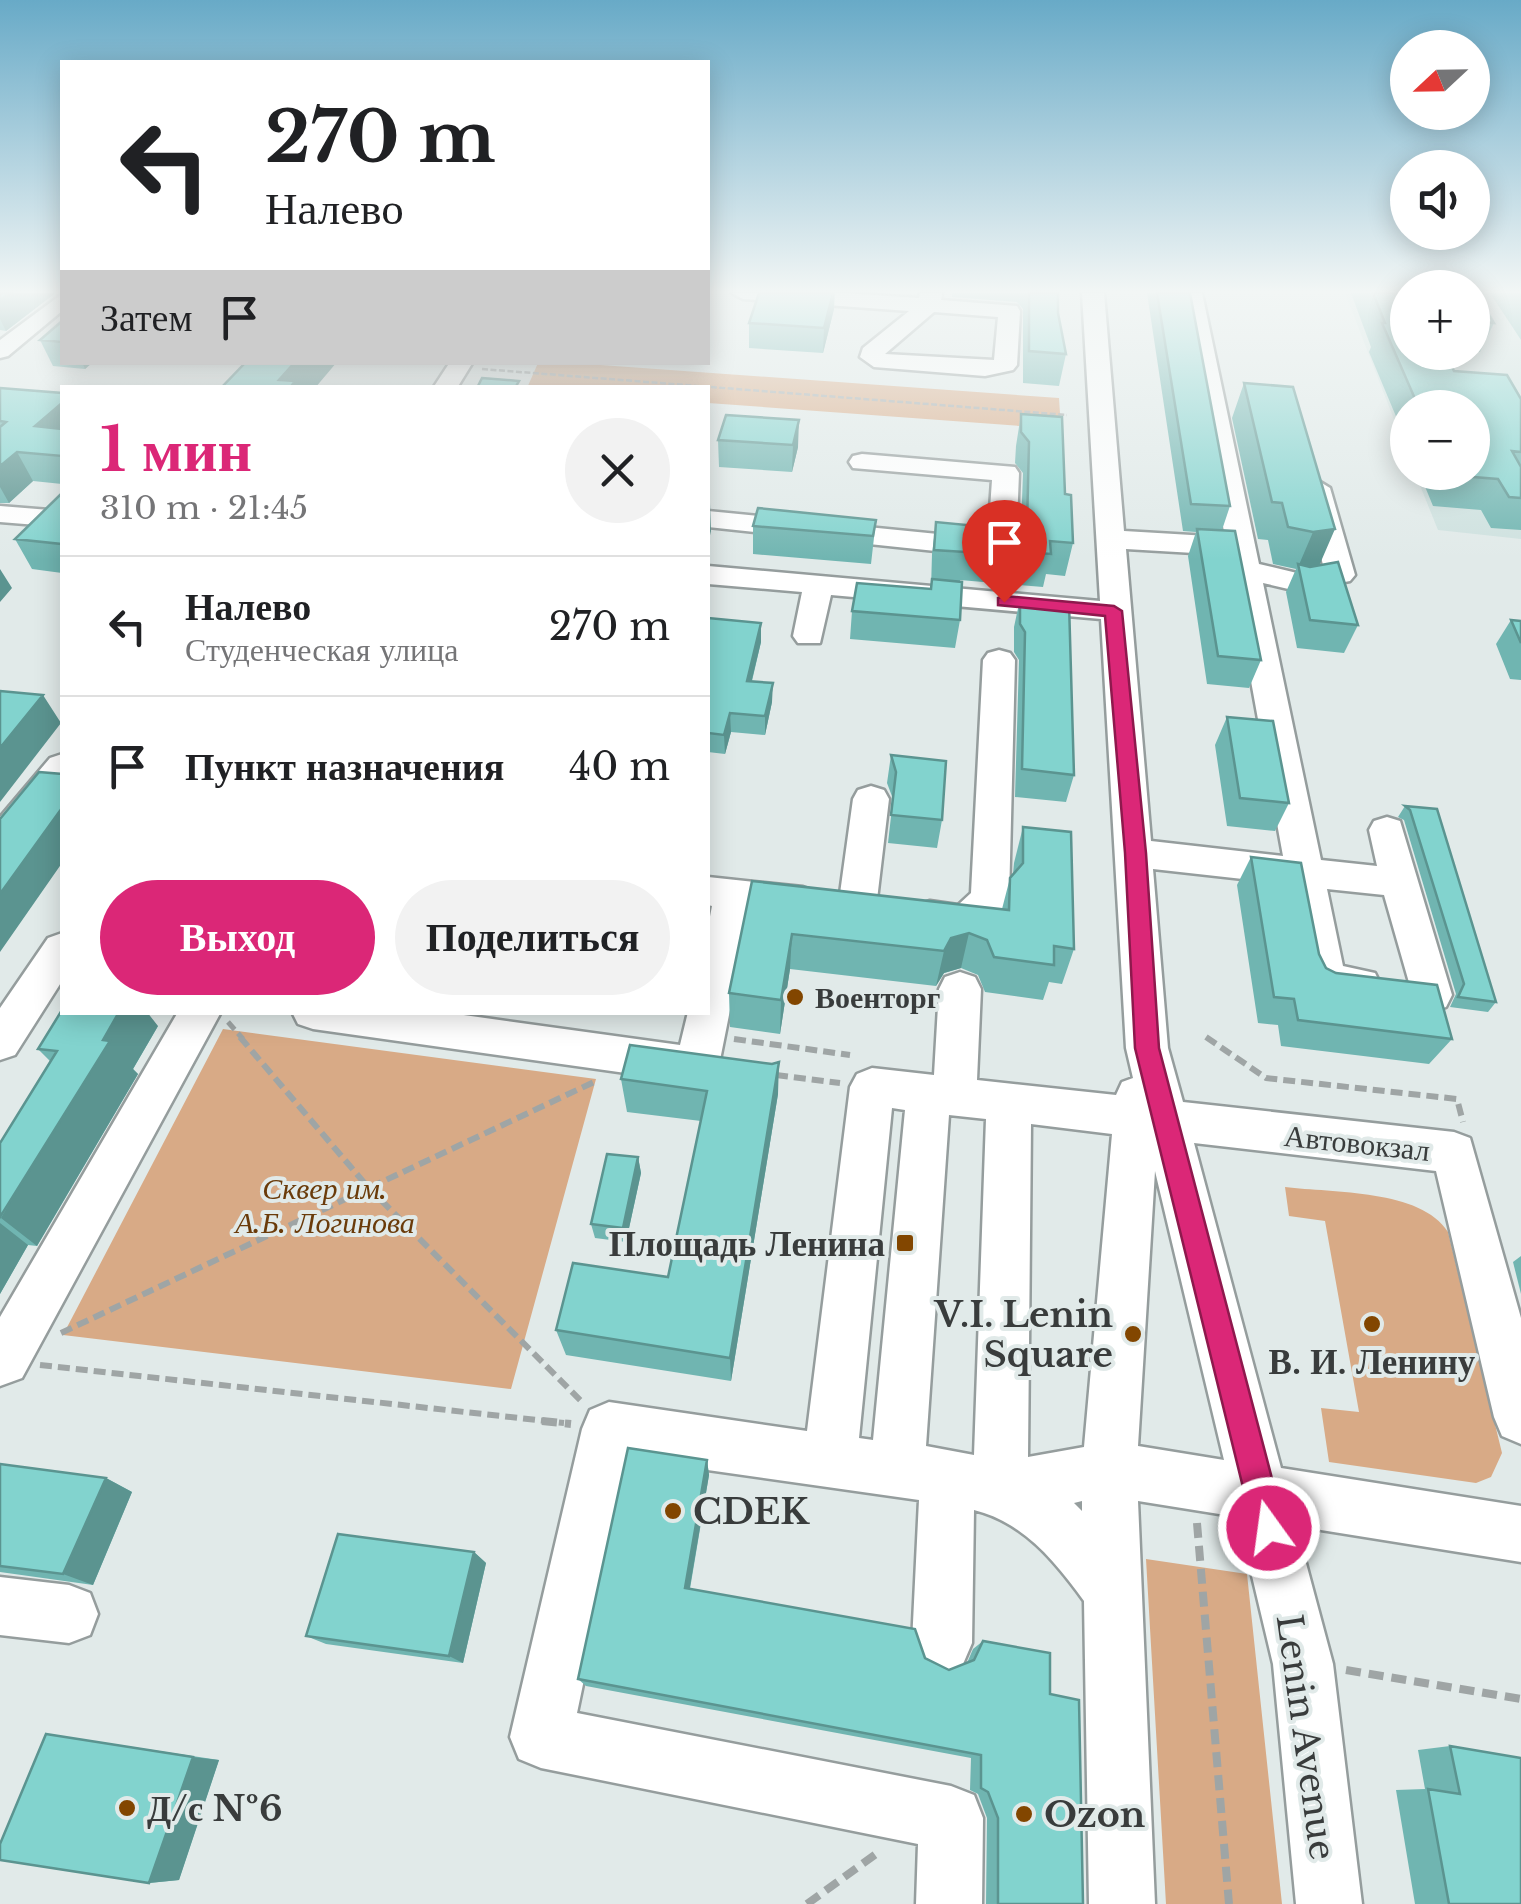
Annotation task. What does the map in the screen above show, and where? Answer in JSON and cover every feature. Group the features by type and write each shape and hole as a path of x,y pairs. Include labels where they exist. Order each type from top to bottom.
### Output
{"street":[{"name":"Lenin Avenue","path":"1099,382 1151,1120 1109,1468 1122,1904"},
{"path":"1209,382 1326,980 1390,988"},
{"path":"710,518 1002,549 1006,473 862,462"},
{"path":"1109,539 1244,558 1298,582 1340,575 1311,468"},
{"path":"0,514 60,519"},
{"path":"901,592 908,539"},
{"path":"710,575 1114,611"},
{"path":"810,636 818,584"},
{"path":"710,969 721,893 857,908 964,931 990,899 998,660"},
{"path":"6,826 60,768"},
{"path":"857,908 872,799"},
{"path":"1387,830 1431,996"},
{"path":"1135,853 1400,883"},
{"path":"0,1042 60,952"},
{"path":"942,1643 948,1480 941,1096 960,989"},
{"path":"2,1360 198,1015"},
{"path":"335,1015 772,1074"},
{"path":"696,1065 703,1015"},
{"path":"830,1462 872,1088 1151,1120"},
{"path":"948,1480 1009,1105"},
{"name":"Lenin Avenue","path":"1151,1120 1261,1494 1302,1664 1329,1904"},
{"name":"Автовокзал","path":"1151,1120 1454,1153 1521,1417"},
{"path":"949,1904 951,1818 541,1737 609,1428 948,1480 1044,1515 1080,1546 1112,1592"},
{"path":"948,1480 1109,1468 1521,1534"},
{"path":"0,1606 69,1614"}],"path":[{"path":"662,382 700,385"},
{"path":"710,386 1067,415"},
{"path":"223,1015 367,1186 609,1428"},
{"path":"2,1360 644,1058"},
{"path":"772,1074 872,1088"},
{"path":"2,1360 609,1428"},
{"path":"1192,1482 1229,1904"},
{"path":"1340,1670 1521,1698"},
{"path":"807,1904 931,1814"}],"shaded area":[{"path":"1379,382 1521,382 1521,539 1438,530 1422,490 1490,490 1490,390 1390,390 1390,409"}],"green space":[{"path":"530,382 835,382 1059,398 1061,429 710,403 710,385 528,385"},
{"name":"Сквер им. А.Б. Логинова","path":"223,1029 596,1079 511,1389 63,1335"},
{"path":"1285,1187 1397,1200 1435,1218 1448,1232 1502,1453 1491,1477 1476,1483 1329,1462 1321,1408 1359,1412 1325,1221 1289,1216"},
{"path":"1146,1559 1247,1574 1282,1904 1166,1904"}],"building":[{"path":"227,382 294,382 292,385 224,385"},
{"path":"480,382 519,382 517,385 478,385"},
{"path":"1171,382 1207,382 1230,506 1191,504"},
{"path":"1408,382 1511,382 1521,399 1521,452 1512,451 1521,467 1521,498 1509,497 1498,479 1490,478 1490,390 1411,390"},
{"path":"1244,383 1293,387 1335,529 1313,532 1288,527 1282,503 1272,502"},
{"path":"0,388 60,393 60,405 35,426 60,429 60,456 17,452 0,466 0,427 6,422 0,421"},
{"path":"1021,414 1062,417 1065,494 1071,495 1073,543 1050,541 1051,554 965,548 965,552 934,550 936,522 1008,529 1027,527 1029,442 1021,432"},
{"path":"726,415 799,420 793,445 718,440"},
{"path":"60,495 60,544 15,539"},
{"path":"758,508 876,520 873,536 753,526"},
{"path":"1197,529 1235,531 1261,660 1218,656"},
{"path":"1338,562 1358,625 1310,620 1298,564 1310,567"},
{"path":"932,579 962,582 960,620 852,611 857,583 931,589"},
{"path":"1020,599 1069,603 1074,775 1022,769 1025,632 1020,624"},
{"path":"710,618 761,623 747,681 773,683 765,716 730,713 724,735 710,733"},
{"path":"1511,620 1521,621 1521,643"},
{"path":"0,691 43,695 0,748"},
{"path":"1227,717 1273,721 1289,803 1240,798"},
{"path":"891,755 946,761 942,820 891,815 896,772"},
{"path":"39,772 60,774 60,811 0,894 0,819"},
{"path":"1405,806 1437,809 1496,1002 1458,997 1464,984 1410,810"},
{"path":"1023,827 1071,832 1074,949 1054,946 1054,965 994,957 987,940 969,933 951,938 944,951 792,934 781,1000 729,993 752,881 1009,910 1010,878 1023,863"},
{"path":"1251,857 1301,863 1319,954 1326,968 1336,973 1437,985 1452,1039 1298,1020 1294,999 1274,997"},
{"path":"60,1013 117,1015 103,1040 110,1041 0,1217 0,1143 57,1051 38,1049"},
{"path":"630,1045 779,1062 730,1358 556,1330 573,1263 668,1277 707,1091 621,1079"},
{"path":"607,1154 638,1157 623,1228 591,1224"},
{"path":"628,1448 707,1460 685,1588 915,1629 925,1658 949,1670 974,1660 983,1641 1050,1653 1050,1694 1079,1700 1083,1904 998,1904 998,1818 988,1792 981,1788 981,1755 578,1679"},
{"path":"0,1464 106,1478 63,1574 0,1566"},
{"path":"338,1534 474,1552 449,1656 306,1636"},
{"name":"Д/с №6","path":"46,1734 193,1757 149,1883 0,1860 0,1844"},
{"path":"1450,1746 1521,1758 1521,1904 1449,1904 1428,1789 1460,1794"}],"place":[{"name":"Военторг","path":"795,997"},
{"name":"Площадь Ленина","path":"905,1243"},
{"name":"В. И. Ленину","path":"1372,1324"},
{"name":"V.I. Lenin Square","path":"1133,1334"},
{"name":"CDEK","path":"673,1511"},
{"name":"Д/с №6","path":"127,1808"},
{"name":"Ozon","path":"1024,1814"}],"route":[{"path":"1004,602 1114,611 1147,1048 1269,1528"}]}
